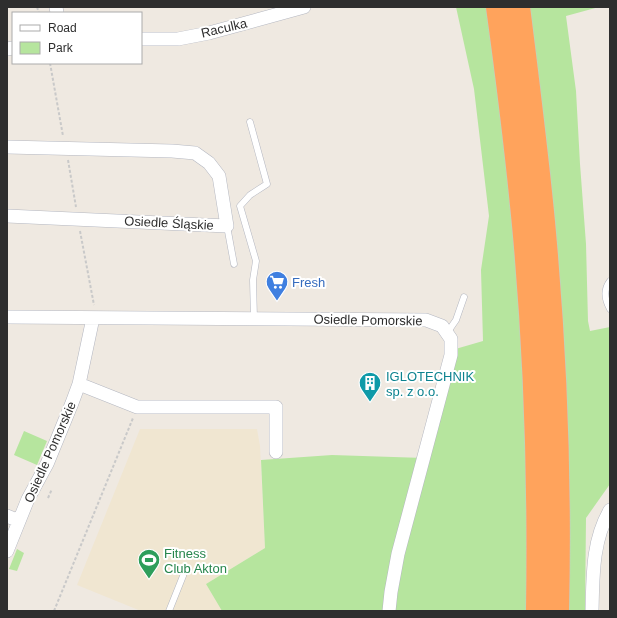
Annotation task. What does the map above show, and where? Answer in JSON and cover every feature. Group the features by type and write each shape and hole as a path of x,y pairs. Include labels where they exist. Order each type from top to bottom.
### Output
{"highway":[{"path":"497,7 512,115 524,225 531,336 536,456 538,564 537,611"},
{"path":"519,7 544,222 552,333 558,447 558,611"}],"street":[{"name":"Raculka","path":"142,39 178,38 210,33 304,7"},
{"name":"Osiedle Śląskie","path":"7,147 172,151 195,153 209,163 219,176 228,226 7,216"},
{"name":"Osiedle Pomorskie","path":"7,317 426,320 442,326 448,333"},
{"name":"Osiedle Pomorskie","path":"8,546 13,518 28,499 47,464 72,403 99,318"},
{"path":"389,611 398,554 451,355 451,339 448,333"},
{"path":"79,384 137,407 276,407 276,452"},
{"path":"592,611 595,551 605,518 610,510"}],"lane":[{"path":"250,122 267,184 250,195 240,206 256,261 253,280 254,319"},
{"path":"228,226 234,264"},
{"path":"610,280 605,293 606,303 610,309"},
{"path":"448,333 456,320 464,297"},
{"path":"169,611 183,576"}],"path":[{"path":"50,64 94,306 104,308 99,318"},
{"path":"54,611 137,407"},
{"path":"48,498 52,489"}],"shaded area":[{"path":"140,429 257,429 260,446 265,548 206,584 222,611 141,611 77,585"}],"green space":[{"path":"456,7 599,7 566,16 576,91 586,244 588,321 590,331 610,327 610,484 586,518 585,611 222,611 206,584 265,548 261,460 332,455 424,458 452,350 483,341 481,270 489,216 474,89"},
{"path":"24,431 47,441 37,465 14,455"},
{"path":"17,549 24,553 17,571 9,569"}],"place":[{"name":"Fresh","path":"277,302"},
{"name":"IGLOTECHNIK sp. z o.o.","path":"370,402"},
{"name":"Fitness Club Akton","path":"149,580"}]}
